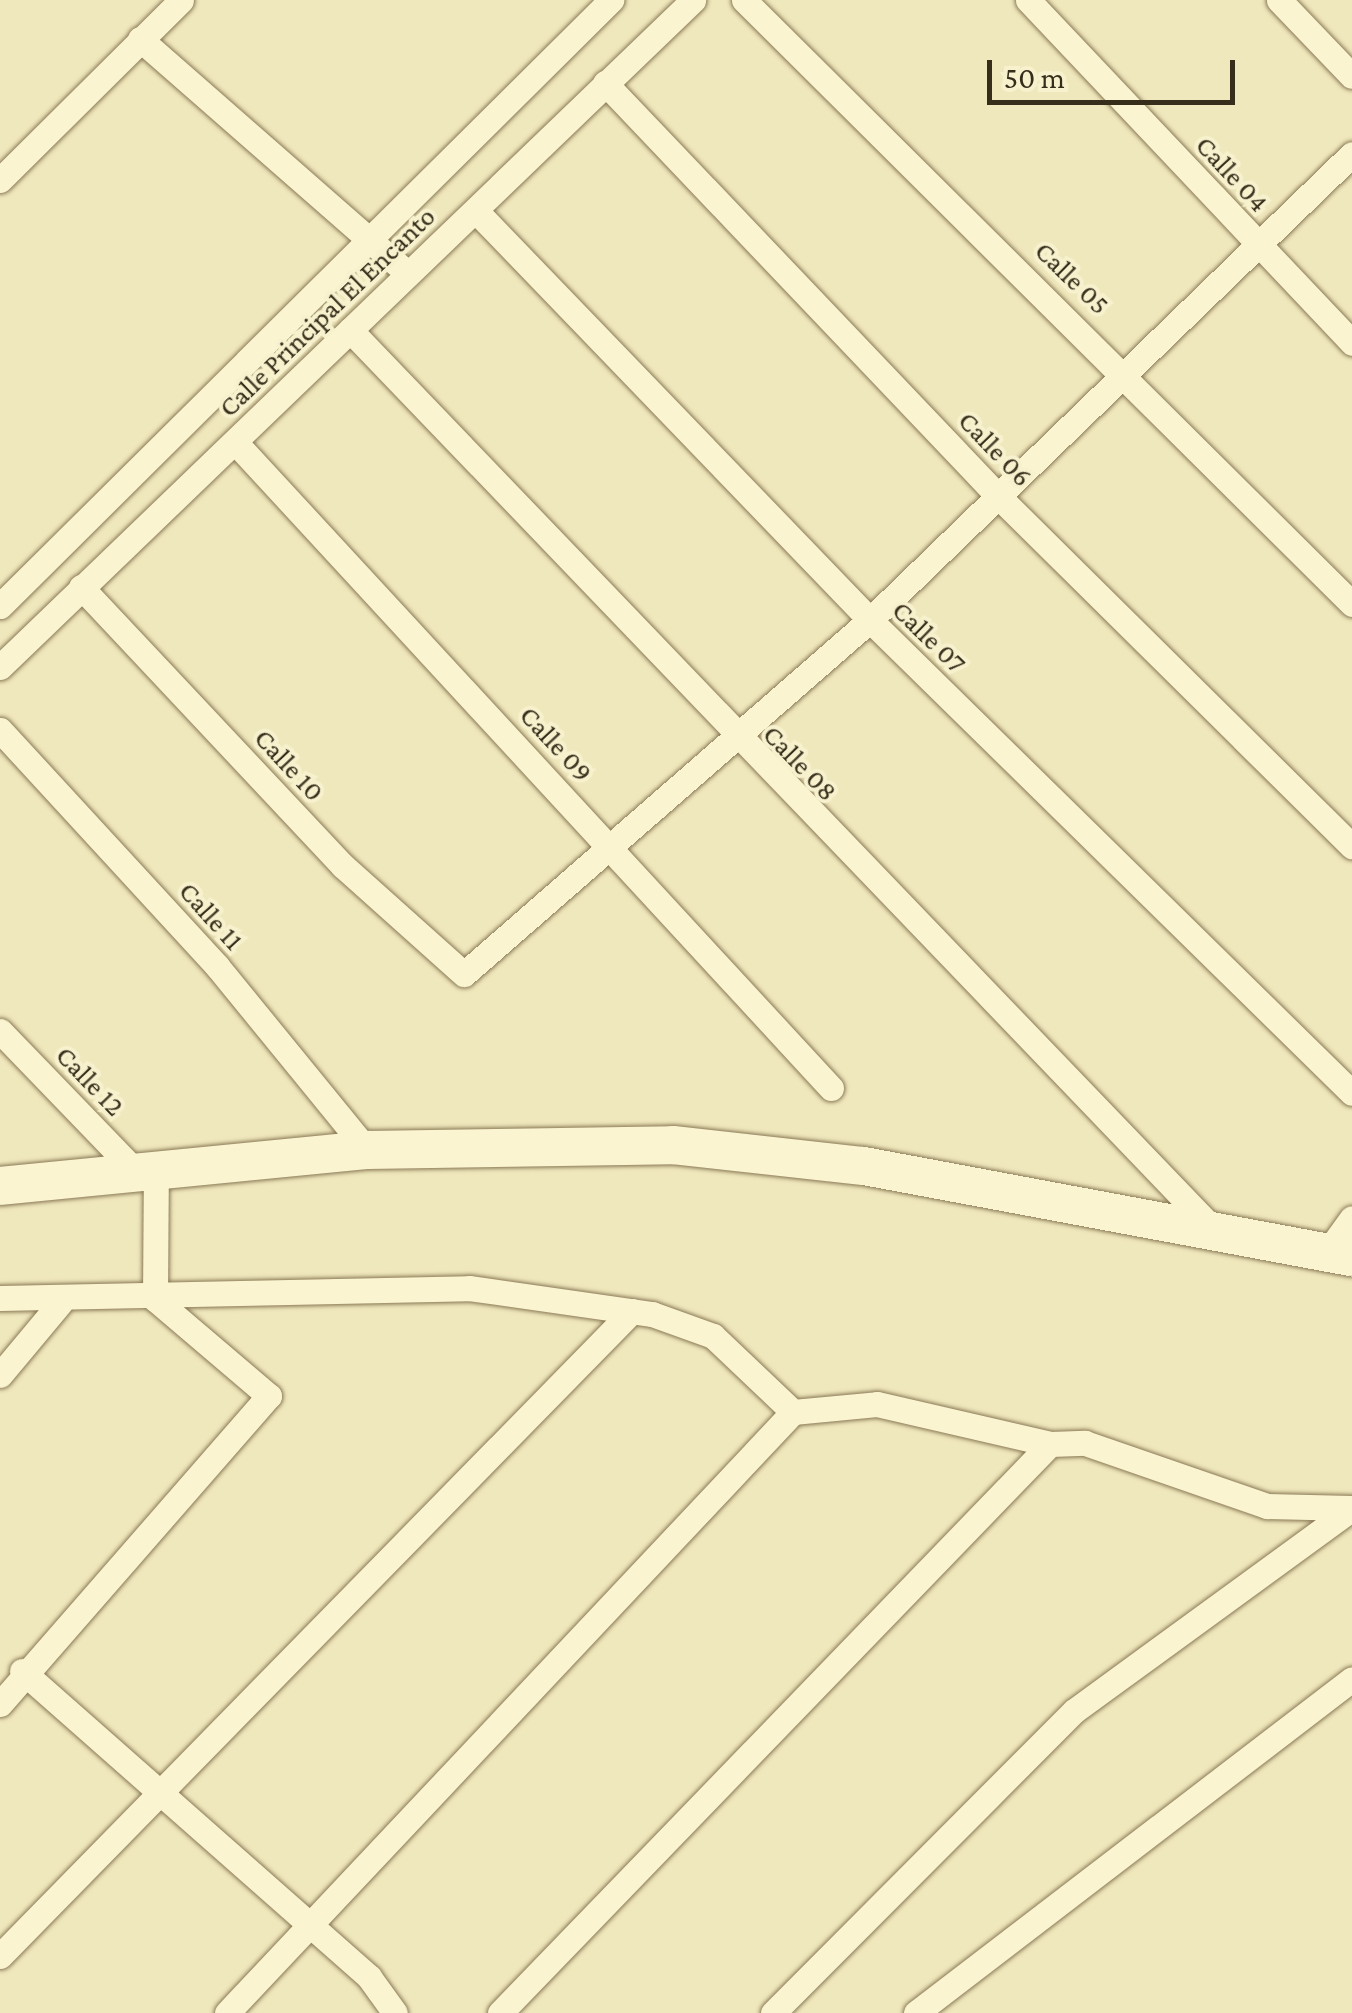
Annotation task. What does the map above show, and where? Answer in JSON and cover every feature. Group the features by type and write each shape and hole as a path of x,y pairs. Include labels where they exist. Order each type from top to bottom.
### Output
{"street":[{"path":"0,180 181,0"},
{"name":"Calle Principal El Encanto","path":"0,606 375,239 611,0"},
{"name":"Calle Principal El Encanto","path":"0,666 406,274 477,212 693,0"},
{"name":"Calle 05","path":"744,0 1122,368 1352,604"},
{"name":"Calle 04","path":"1028,0 1352,344"},
{"path":"1279,0 1352,76"},
{"path":"140,39 375,239 406,274"},
{"name":"Calle 06","path":"605,83 998,496 1352,846"},
{"path":"610,847 870,620 1122,368 1260,248 1352,154"},
{"name":"Calle 07","path":"477,212 870,620 1352,1092"},
{"name":"Calle 08","path":"350,330 733,738 1215,1231"},
{"name":"Calle 09","path":"235,442 831,1088"},
{"name":"Calle 10","path":"81,586 343,866 464,974 610,847"},
{"name":"Calle 11","path":"0,730 217,966 368,1150"},
{"name":"Calle 12","path":"0,1031 147,1172"},
{"path":"0,1186 368,1150 673,1145 864,1166 1339,1256 1352,1218"},
{"path":"0,1703 22,1671 270,1396 155,1299 147,1172"},
{"path":"0,1298 60,1303 469,1288 632,1311 713,1336 793,1412"},
{"path":"0,1375 60,1303"},
{"path":"0,1956 632,1311"},
{"path":"227,2013 313,1928 793,1412 878,1404 1050,1444 1085,1443 1267,1506 1352,1508"},
{"path":"500,2013 1050,1444"},
{"path":"772,2013 1074,1711 1352,1508"},
{"path":"22,1671 313,1928 396,2013"},
{"path":"916,2013 1352,1679"}]}
